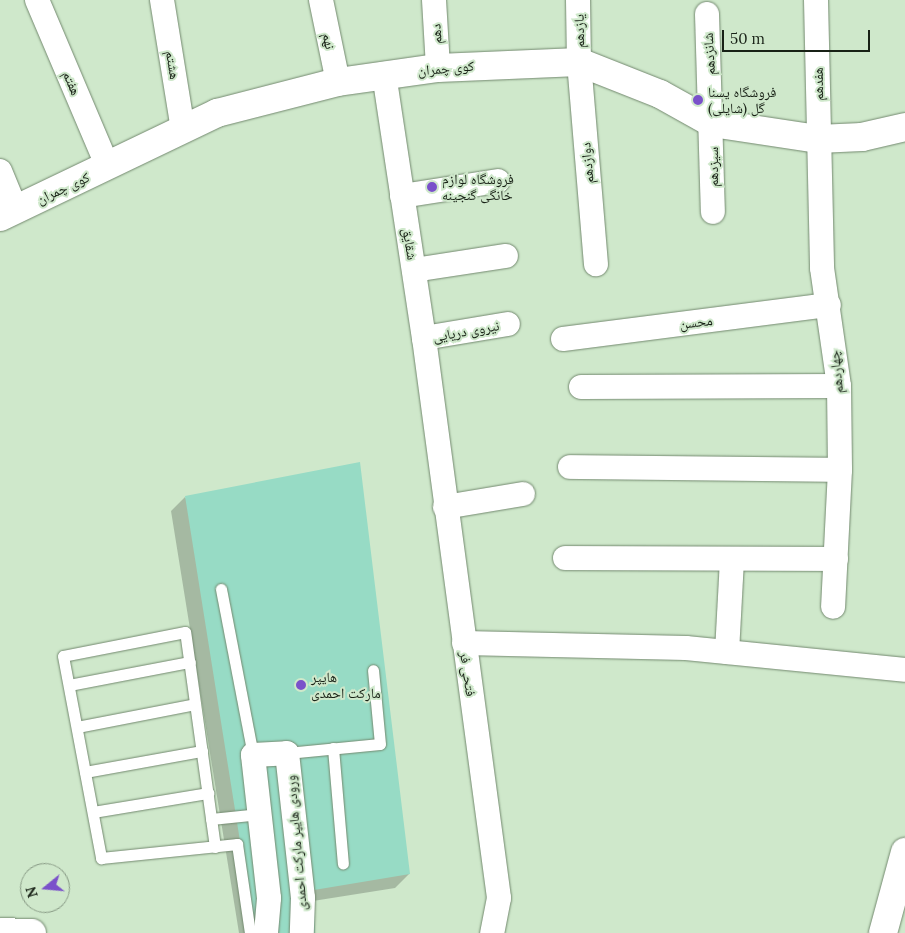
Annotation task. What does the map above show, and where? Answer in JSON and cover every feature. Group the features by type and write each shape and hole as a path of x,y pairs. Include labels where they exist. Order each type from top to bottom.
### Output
{"main road":[{"name":"کوی چمران","path":"8,214 218,113 338,82 384,74 438,68 579,62 660,94 712,123 818,139 862,137 905,127"},
{"path":"883,933 905,852"},
{"path":"0,932 32,933"}],"street":[{"name":"هفتم","path":"37,0 108,167"},
{"name":"هشتم","path":"162,0 183,130"},
{"name":"نهم","path":"321,0 338,82"},
{"name":"دهم","path":"434,0 438,68"},
{"name":"یازدهم","path":"578,0 579,62"},
{"name":"هفدهم","path":"816,0 818,139"},
{"name":"شانزدهم","path":"707,14 712,123"},
{"name":"دوازدهم","path":"579,62 596,264"},
{"name":"شقایق","path":"384,74 434,414"},
{"name":"سیزدهم","path":"712,123 713,212"},
{"name":"چهاردهم","path":"818,139 822,268 829,304 839,386 840,470 833,607"},
{"path":"0,171 8,214"},
{"path":"402,196 498,181"},
{"path":"414,270 506,256"},
{"name":"محسن","path":"563,339 829,304"},
{"name":"نیروی دریایی","path":"424,338 508,324"},
{"path":"581,387 839,386"},
{"name":"فتحی فر","path":"434,414 499,898 492,933"},
{"path":"570,467 840,470"},
{"path":"445,507 523,494"},
{"path":"565,558 836,560"},
{"path":"727,652 732,559"},
{"path":"464,643 686,648 905,670"},
{"path":"266,933 269,898 254,755 287,752"},
{"name":"ورودی هایپر مارکت احمدی","path":"287,752 303,898 302,933"}],"lane":[{"path":"221,589 254,755"},
{"path":"215,847 185,632 63,656 101,858 215,847 236,844 250,933"},
{"path":"69,685 190,662"},
{"path":"287,752 380,744 373,670"},
{"path":"77,727 195,704"},
{"path":"333,748 343,864"},
{"path":"85,772 202,751"},
{"path":"93,812 208,793"},
{"path":"211,819 260,814"}],"building":[{"name":"هایپر مارکت احمدی","path":"360,462 410,874 314,890 315,933 269,933 254,929 185,496"}],"place":[{"name":"فروشگاه یسنا گل (شایلی)","path":"698,100"},
{"name":"فروشگاه لوازم خانگی گنجینه","path":"432,187"},
{"name":"هایپر مارکت احمدی","path":"301,685"}]}
